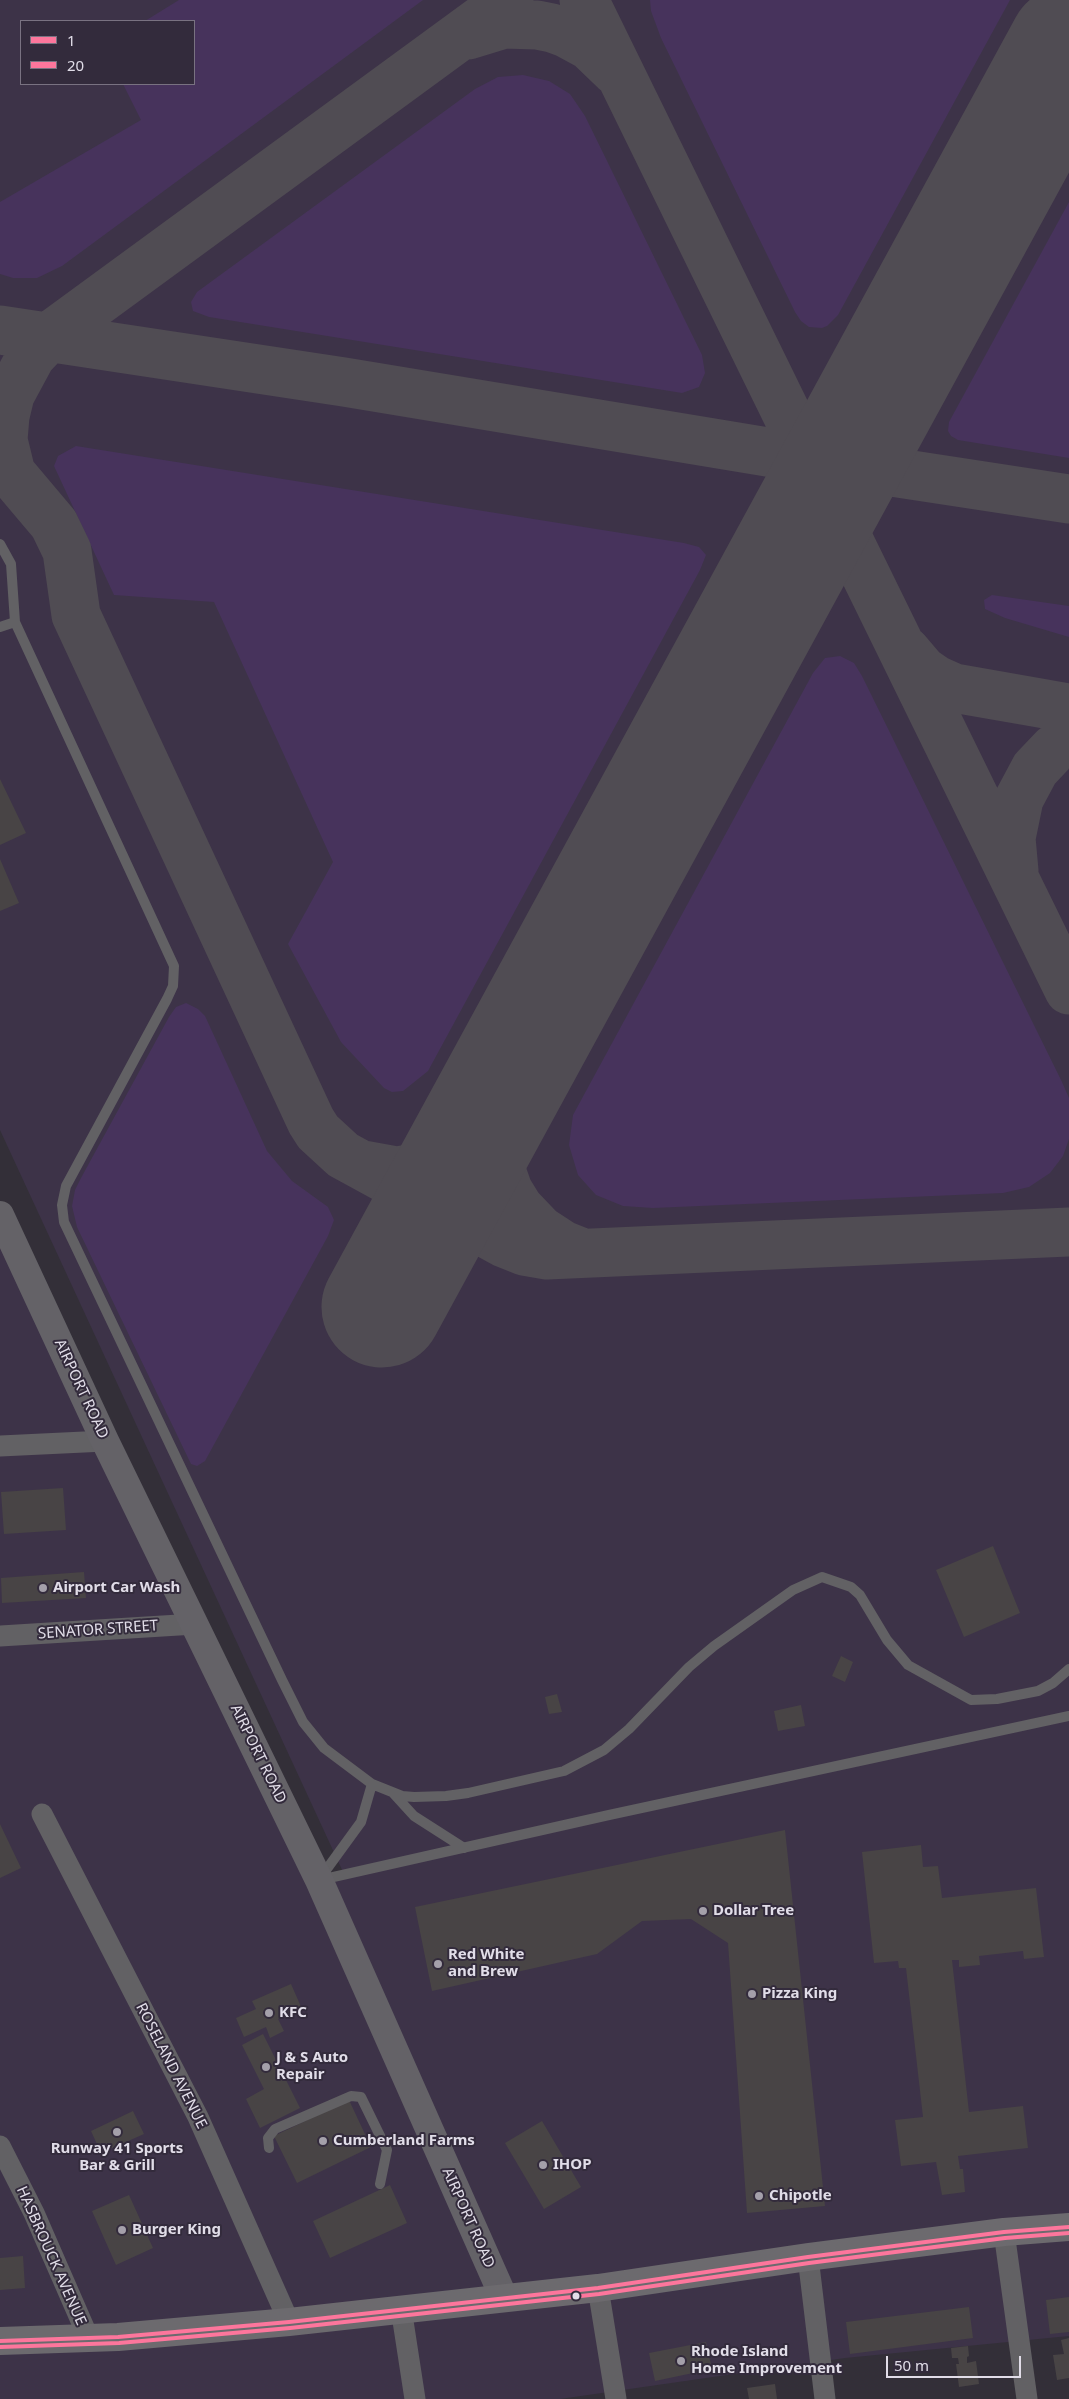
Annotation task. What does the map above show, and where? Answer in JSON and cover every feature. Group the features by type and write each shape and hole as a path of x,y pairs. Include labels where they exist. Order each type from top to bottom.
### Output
{"main road":[{"name":"AIRPORT ROAD","path":"1,1219 105,1441 319,1880 504,2298"},
{"path":"0,2341 88,2339 289,2322 401,2308 598,2288 808,2257 1004,2232 1069,2227"}],"street":[{"path":"0,1446 105,1441"},
{"name":"SENATOR STREET","path":"0,1636 195,1624"},
{"name":"ROSELAND AVENUE","path":"42,1814 198,2117 289,2322"},
{"name":"HASBROUCK AVENUE","path":"0,2146 34,2213 88,2339"},
{"path":"1004,2232 1027,2399"},
{"path":"808,2257 825,2399"},
{"path":"598,2288 616,2399"},
{"path":"401,2308 415,2399"}],"lane":[{"path":"0,544 11,564 15,622 174,966 173,986 167,999 68,1180 62,1206 64,1222 304,1722 324,1748 372,1784 392,1792 414,1797 446,1796 538,1778 575,1766 604,1750 629,1729 689,1667 714,1646 793,1590 822,1577 851,1587 860,1595 887,1640 908,1665 971,1700 997,1700 1038,1691 1054,1684 1069,1669"},
{"path":"0,628 15,622"},
{"path":"319,1880 1069,1716"},
{"path":"319,1880 361,1822 372,1784"},
{"path":"392,1792 414,1816 464,1848"},
{"path":"269,2148 268,2138 275,2129 351,2096 361,2097 387,2150 380,2184"}],"shaded area":[{"path":"0,0 1069,0 1069,2336 845,2358 560,2399 0,2399 0,1220 318,1880 344,1874 0,1130"},
{"path":"179,0 423,0 62,266 37,278 13,278 0,274 0,202 141,120 124,85 195,85 195,20 147,20"},
{"path":"650,0 1010,0 838,315 827,326 822,328 809,327 801,321 795,312 661,38 651,11"},
{"path":"523,75 549,81 570,94 585,116 702,355 705,373 699,387 682,393 209,317 193,311 191,302 197,292 475,89 498,77"},
{"path":"1069,202 1069,458 958,440 951,436 948,431 949,422"},
{"path":"76,446 684,543 699,547 706,555 700,570 428,1071 403,1091 392,1092 384,1088 341,1042 288,944 333,862 214,602 114,595 54,466 58,456"},
{"path":"992,595 1069,606 1069,637 1005,618 985,609 984,600"},
{"path":"840,656 854,663 862,676 1062,1082 1069,1098 1069,1139 1063,1156 1050,1173 1029,1187 1003,1193 653,1208 623,1206 596,1195 578,1175 569,1145 573,1115 813,673 825,658"},
{"path":"186,1003 198,1009 205,1016 267,1151 292,1181 328,1207 334,1220 328,1236 205,1461 197,1466 191,1464 77,1227 72,1206 75,1190 81,1178 169,1017 176,1007"}],"building":[{"path":"0,779 26,833 0,845"},
{"path":"0,859 19,903 0,911"},
{"path":"63,1488 66,1530 4,1534 1,1492"},
{"path":"993,1546 1020,1613 964,1637 936,1570"},
{"name":"Airport Car Wash","path":"84,1572 86,1598 2,1603 1,1578"},
{"path":"841,1656 853,1662 845,1682 832,1676"},
{"path":"557,1694 562,1712 549,1714 545,1697"},
{"path":"801,1705 805,1726 778,1731 774,1711"},
{"path":"0,1824 21,1868 0,1878"},
{"path":"785,1830 825,2206 747,2213 728,1943 691,1919 642,1921 597,1954 432,1991 415,1907"},
{"path":"921,1845 923,1867 938,1866 942,1898 1036,1888 1044,1957 1024,1959 1023,1951 979,1956 980,1965 959,1967 959,1960 952,1960 969,2112 1023,2106 1028,2148 958,2156 960,2169 963,2169 965,2192 942,2195 936,2162 901,2166 895,2120 923,2117 906,1968 899,1968 898,1961 874,1963 862,1852"},
{"name":"KFC","path":"291,1984 302,2009 278,2019 284,2031 270,2038 266,2027 244,2037 236,2018 256,2009 252,2001"},
{"name":"J & S Auto Repair","path":"263,2034 300,2108 260,2128 246,2099 264,2089 242,2045"},
{"name":"Cumberland Farms","path":"349,2100 371,2147 297,2183 274,2136"},
{"name":"Runway 41 Sports Bar & Grill","path":"133,2111 144,2134 101,2153 91,2131"},
{"name":"IHOP","path":"542,2121 581,2187 544,2209 505,2143"},
{"name":"Cumberland Farms","path":"390,2185 407,2223 330,2258 313,2221"},
{"name":"Burger King","path":"129,2195 153,2248 116,2265 92,2211"},
{"path":"23,2256 25,2288 0,2290 0,2258"},
{"path":"1069,2297 1069,2332 1050,2334 1046,2300"},
{"path":"969,2307 973,2338 850,2354 846,2322"},
{"path":"1069,2338 1069,2378 1057,2380 1053,2355 1064,2354 1061,2340"},
{"name":"Rhode Island Home Improvement","path":"706,2342 712,2369 655,2381 649,2353"},
{"path":"968,2346 969,2356 967,2357 967,2363 976,2361 979,2384 959,2387 956,2364 959,2364 958,2358 952,2358 951,2348"},
{"path":"775,2384 777,2399 749,2399 747,2388"}],"taxiway":[{"path":"11,473 3,440 5,416 10,395 31,356 50,336 509,0"},
{"path":"584,0 1069,990"},
{"path":"468,35 504,24 537,25 552,28 590,46 616,71"},
{"path":"0,330 344,382 846,465 1069,499"},
{"path":"0,454 11,473 54,524 67,551 76,615 311,1121 318,1132 343,1155 504,1243 524,1251 547,1255 1069,1232"},
{"path":"906,651 923,671 936,680 954,688 1069,708"},
{"path":"1014,871 1011,838 1019,799 1035,769 1055,748 1069,739"},
{"path":"498,1094 496,1142 502,1173 508,1190 519,1208 540,1230 563,1245 578,1251"},
{"path":"364,1165 397,1171 424,1166 452,1153 480,1127"}],"runway":[{"path":"382,1307 1069,46"}],"transit line":[{"name":"1","path":"0,2341 118,2337 289,2322 598,2288 808,2257 1004,2232 1069,2227"},
{"name":"20","path":"0,2347 119,2343 290,2328 599,2294 809,2263 1005,2238 1069,2233"}],"place":[{"name":"Airport Car Wash","path":"43,1588"},
{"name":"Dollar Tree","path":"703,1911"},
{"name":"Red White and Brew","path":"438,1964"},
{"name":"Pizza King","path":"752,1994"},
{"name":"KFC","path":"269,2013"},
{"name":"J & S Auto Repair","path":"266,2067"},
{"name":"Runway 41 Sports Bar & Grill","path":"117,2132"},
{"name":"Cumberland Farms","path":"323,2141"},
{"name":"IHOP","path":"543,2165"},
{"name":"Chipotle","path":"759,2196"},
{"name":"Burger King","path":"122,2230"},
{"name":"Rhode Island Home Improvement","path":"681,2361"}]}
